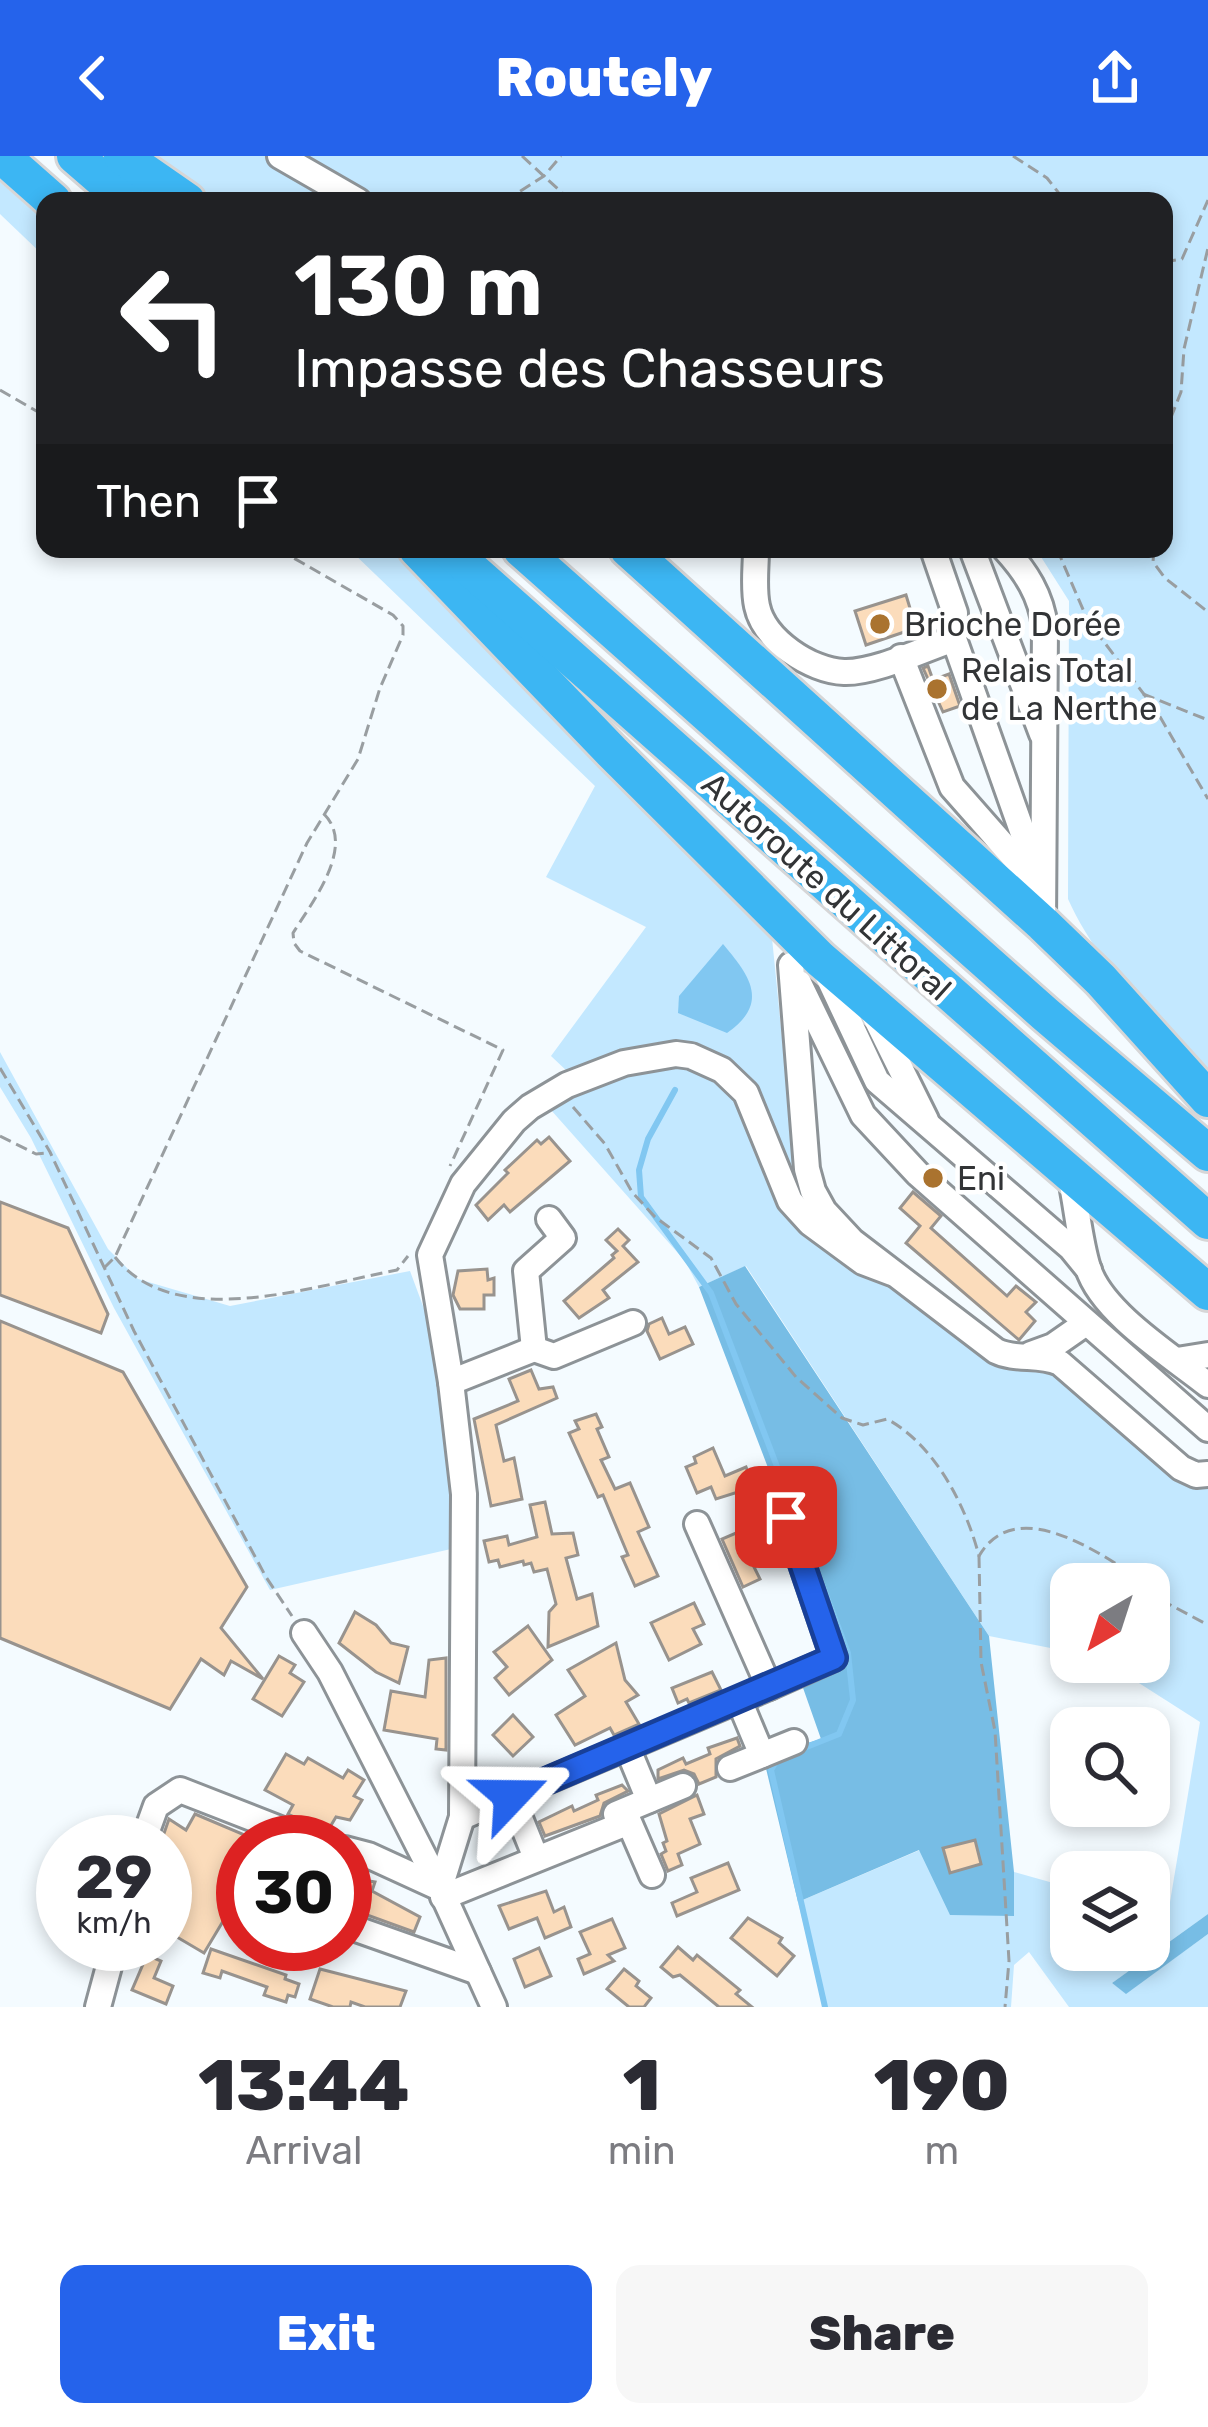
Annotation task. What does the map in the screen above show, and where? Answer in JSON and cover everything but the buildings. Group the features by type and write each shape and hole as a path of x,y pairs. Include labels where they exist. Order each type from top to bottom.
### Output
{"highway":[{"path":"75,156 117,192"},
{"path":"122,156 174,192"},
{"path":"7,160 42,192"},
{"path":"426,558 746,887 805,962 866,998 1208,1292"},
{"name":"Autoroute du Littoral","path":"458,558 1208,1221"},
{"name":"Autoroute du Littoral","path":"531,558 1208,1153"},
{"path":"638,558 772,681 1043,907 1208,1099"}],"street":[{"path":"280,156 342,192"},
{"path":"756,558 758,613 772,681"},
{"path":"936,558 955,613 954,639 1043,907"},
{"path":"975,558 1047,747"},
{"path":"1012,558 1032,584 1044,616 1043,907"},
{"path":"758,613 778,640 829,669 862,670 954,639"},
{"path":"901,657 952,787 1043,907"},
{"path":"805,962 877,1081 1071,1248 1116,1309 1208,1385"},
{"path":"805,962 807,1169 824,1210 892,1274 996,1351 1060,1363 1181,1468 1208,1474"},
{"path":"805,962 863,1115 918,1174 1208,1429"},
{"path":"866,998 930,1129"},
{"path":"442,1892 462,1817 464,1495 430,1255 463,1184 514,1121 555,1093 624,1063 691,1056 722,1070 746,1093 790,1202 826,1238 892,1274"},
{"path":"1070,1173 1089,1270"},
{"path":"534,1349 526,1271 563,1238 549,1219"},
{"path":"451,1382 534,1349 554,1356 633,1323"},
{"path":"1023,1357 1053,1346 1086,1323"},
{"path":"1177,1360 1208,1355"},
{"path":"462,1817 834,1658 786,1517"},
{"path":"697,1523 769,1687"},
{"path":"304,1633 330,1672 442,1892 494,2007"},
{"path":"739,1700 762,1755"},
{"path":"730,1768 794,1742"},
{"path":"627,1747 649,1800"},
{"path":"616,1814 682,1786"},
{"path":"153,1815 156,1806 180,1790 244,1815"},
{"path":"511,1796 532,1848"},
{"path":"372,1857 442,1892 629,1822 652,1875"},
{"path":"503,1860 565,1834"},
{"path":"372,1934 478,1972"},
{"path":"98,2007 108,1971"}],"path":[{"path":"522,156 561,192"},
{"path":"519,192 544,176 561,156"},
{"path":"1013,156 1046,178 1058,192"},
{"path":"1173,260 1182,259 1208,200"},
{"path":"1173,412 1181,392 1184,350 1208,248"},
{"path":"0,390 36,411"},
{"path":"104,1268 115,1256 307,843 358,759 380,688 404,634 393,615 294,558"},
{"path":"1061,558 1088,621 1156,710 1208,800"},
{"path":"1153,558 1166,578 1208,612"},
{"path":"1142,694 1208,720"},
{"path":"324,814 338,835 335,856 293,933 300,951 503,1050 443,1179"},
{"path":"0,1068 50,1152 134,1331 266,1577 304,1633"},
{"path":"555,1093 579,1111 605,1144 632,1192 655,1217 711,1258 736,1304 796,1377 842,1418 863,1425 887,1420 902,1428 952,1486 979,1556 981,1662 995,1731 1010,1961 1005,2007"},
{"path":"0,1136 36,1154 50,1152"},
{"path":"115,1256 129,1275 154,1286 192,1300 230,1300 397,1270 414,1243"},
{"path":"979,1556 989,1538 1017,1527 1063,1535 1111,1563"},
{"path":"1170,1605 1208,1625"}],"shaded area":[{"path":"140,156 1208,156 1208,1077 1112,971 1068,899 1069,601 1042,558 1173,558 1173,192 197,192"},
{"path":"0,182 36,213 36,248 0,214"},
{"path":"358,558 408,558 749,906 772,938 798,1197 708,1055 569,1073 551,1056 646,927 546,877 595,786"},
{"path":"723,944 747,978 752,1000 740,1022 727,1033 678,1013 679,996"},
{"path":"0,1052 108,1249 138,1279 230,1306 410,1271 433,1333 455,1483 451,1549 270,1590 114,1308 31,1138 0,1087"},
{"path":"657,1068 705,1069 734,1091 754,1133 851,1268 1051,1372 1185,1484 1208,1483 1208,1914 1170,1941 1170,1902 1200,1722 1139,1683 1170,1683 1170,1563 1050,1563 1050,1648 989,1636 746,1266 699,1287 685,1261 551,1110 615,1076"},
{"path":"745,1266 989,1636 1014,1872 1014,1916 950,1915 919,1850 798,1902 763,1756 821,1739 802,1685 844,1667 699,1287"},
{"path":"920,1850 1013,1916 1014,1872 1050,1882 1050,1971 1129,1971 1112,1983 1126,1993 1157,1971 1170,1971 1170,1961 1208,1934 1208,2007 1069,2007 1029,1952 1014,1965 1011,2007 824,2007 798,1902"},
{"path":"1208,1914 1208,1934 1170,1962 1170,1941"},
{"path":"1129,1971 1157,1971 1126,1994 1112,1983"}],"waterway":[{"path":"675,1090 648,1139 639,1170 641,1197 711,1293 795,1514"},
{"path":"799,1750 839,1734 853,1700 848,1653 819,1576"},
{"path":"777,1760 771,1770 825,2007"}],"place":[{"name":"Brioche Dorée","path":"880,624"},
{"name":"Relais Total de La Nerthe","path":"937,689"},
{"name":"Eni","path":"933,1178"}],"route":[{"path":"511,1796 834,1658 786,1517"}]}
